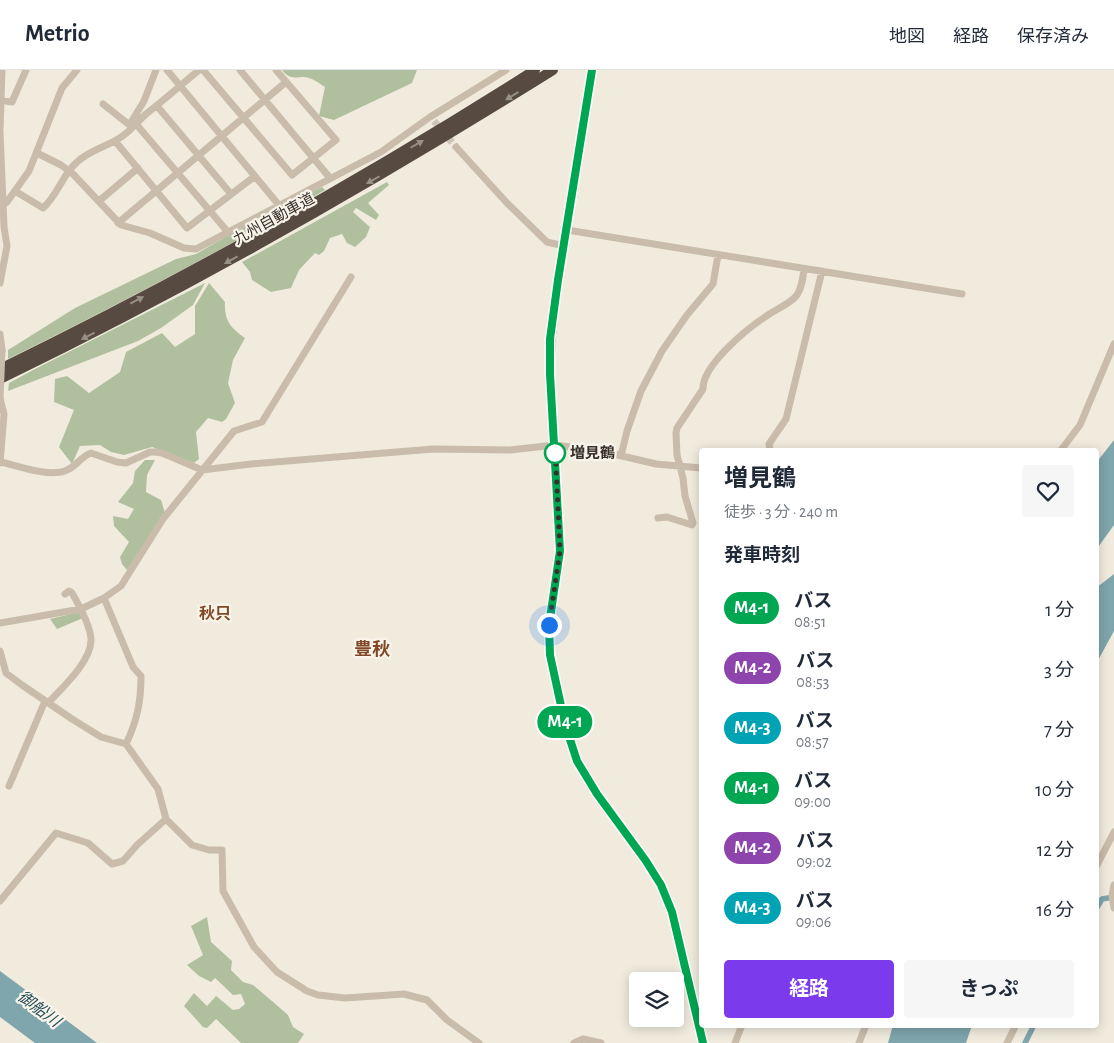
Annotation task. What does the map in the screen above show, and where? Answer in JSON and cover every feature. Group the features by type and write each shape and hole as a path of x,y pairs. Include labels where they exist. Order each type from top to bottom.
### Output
{"highway":[{"name":"九州自動車道","path":"0,369 104,318 286,220 446,127 535,70"},
{"name":"九州自動車道","path":"0,379 178,290 421,152 553,70"}],"main road":[{"path":"592,70 550,339 550,374 560,551 549,625 550,655 565,724 577,761 587,779 646,861 661,885 672,912 699,1026"},
{"path":"700,1028 703,1043"}],"street":[{"path":"0,283 7,246 4,227 0,131 2,70"},
{"path":"1,100 12,102 26,70"},
{"path":"3,204 7,202 29,171 62,88 77,70"},
{"path":"133,125 156,70"},
{"path":"167,70 278,204"},
{"path":"15,191 43,208 76,163 84,156 115,140 199,70"},
{"path":"203,70 292,175 336,140 276,70"},
{"path":"240,70 330,178"},
{"path":"37,153 69,171 99,201 118,224 150,233 184,248 193,249 201,247 278,204 381,152 503,71"},
{"path":"118,224 177,172 286,82"},
{"path":"103,104 133,125 177,172 227,231"},
{"path":"157,106 231,194"},
{"path":"115,140 187,228 255,176"},
{"path":"456,147 507,203 547,242 564,246"},
{"path":"99,201 138,168"},
{"path":"567,230 962,294"},
{"path":"621,456 627,430 641,391 662,351 687,315 713,284 718,255"},
{"path":"658,518 662,516 667,517 692,525 676,444 677,428 703,389 703,384 716,360 735,340 796,296 801,287 804,269"},
{"path":"770,448 770,444 786,419 822,271"},
{"path":"0,623 81,609 104,598 121,586 163,519 234,431 262,422 351,276"},
{"path":"0,334 0,400 4,414 0,463 47,473 60,473 72,468 90,453 126,463 150,452 162,453 202,470 251,464 433,449 510,450 555,445 656,464 699,468"},
{"path":"1063,448 1080,425 1114,344"},
{"path":"9,786 46,702 78,670 90,648 91,638 81,609 72,592 65,594"},
{"path":"104,598 133,667 141,676 141,696 135,725 126,744"},
{"path":"0,651 6,673 46,702 101,737 126,744 158,789 166,819 192,845 210,850 222,850 223,891 254,947 267,964 307,991 318,995 345,998 404,994 426,1000 447,1020 479,1043"},
{"path":"0,901 56,833 88,843 112,864 123,860 166,819"},
{"path":"1099,861 1114,832"},
{"path":"1114,885 1112,896 1114,908"},
{"path":"735,1043 741,1028"},
{"path":"859,1043 865,1028"},
{"path":"1007,1043 1014,1028"},
{"path":"574,1043 582,1039 601,1043"}],"green space":[{"path":"282,70 417,70 412,83 334,120 319,116 325,87 309,78 289,76"},
{"path":"387,182 389,185 368,203 379,215 376,220 356,208 353,212 370,227 366,237 355,247 347,243 342,234 330,238 324,251 319,255 315,253 299,270 291,288 271,292 252,280 250,272 242,262"},
{"path":"322,187 325,190 208,256 8,359 8,350 75,308 176,259 196,254 276,208"},
{"path":"205,283 193,305 161,328 138,341 8,391 9,383"},
{"path":"209,283 225,302 229,323 245,338 233,360 228,383 235,403 226,419 222,422 208,418 196,432 199,459 194,463 152,447 124,455 111,452 100,445 80,446 72,464 59,447 74,410 54,402 55,379 67,376 89,393 120,372 126,352 162,333 175,347 195,334 195,306"},
{"path":"145,460 155,460 147,475 146,492 161,500 165,513 127,570 122,564 120,557 129,542 114,526 113,516 128,519 134,509 118,502 133,483 135,471"},
{"path":"80,612 83,618 57,629 50,619"},
{"path":"207,917 211,942 232,961 231,970 243,982 253,985 288,1015 293,1027 304,1034 298,1043 241,1043 216,1019 207,1028 203,1027 184,1006 194,993 207,1006 216,996 233,1010 239,1009 245,1004 241,994 233,995 215,978 211,982 199,976 187,965 203,955 191,926"}],"water":[{"path":"1114,440 1114,525 1099,546 1099,459"},
{"path":"1114,574 1114,631 1099,658 1099,586"},
{"name":"御船川","path":"0,971 97,1043 35,1043 0,1017"},
{"path":"892,1028 971,1028 966,1043 888,1043"}],"waterway":[{"path":"1099,904 1102,899 1114,897"},
{"path":"1025,1043 1032,1028"}],"tunnel":[{"path":"434,121 456,147"}],"bus line":[{"name":"M4-1","path":"592,70 550,339 550,374 560,551 549,625 550,655 565,724 577,761 597,794 646,861 661,885 672,912 699,1026"},
{"name":"M4-1","path":"699,1028 703,1043"}],"place":[{"name":"増見鶴","path":"555,453"}],"district":[{"name":"秋只","path":"215,614"},
{"name":"豊秋","path":"372,650"}],"route":[{"path":"549,625 560,551 555,445 555,453"}]}
